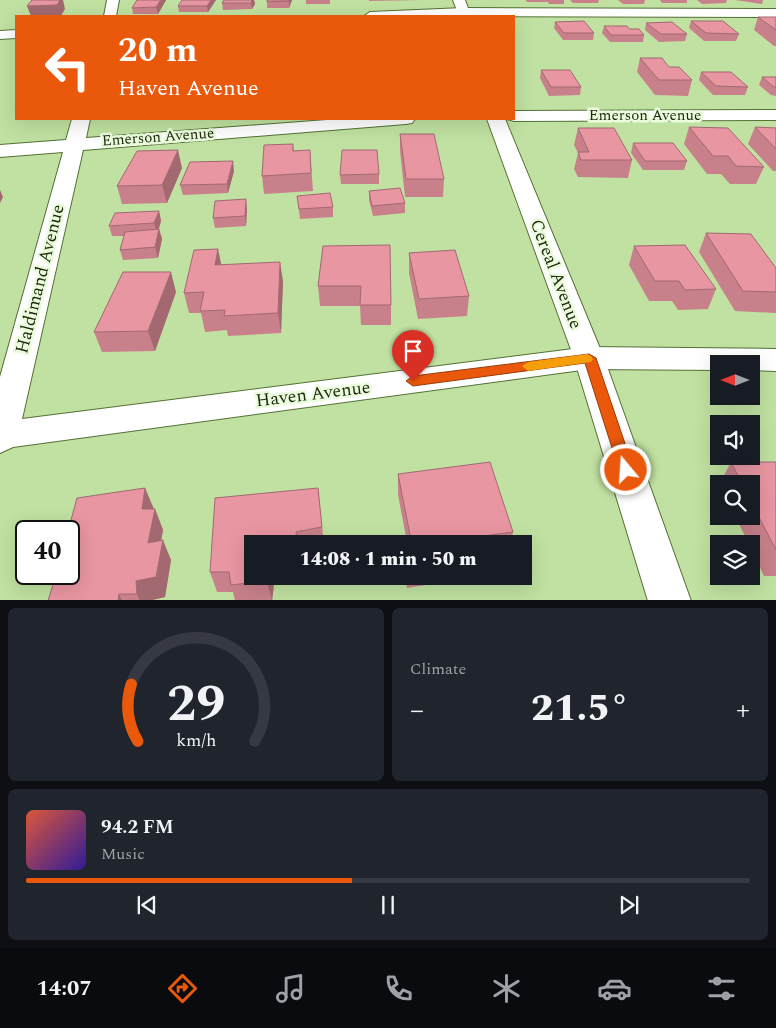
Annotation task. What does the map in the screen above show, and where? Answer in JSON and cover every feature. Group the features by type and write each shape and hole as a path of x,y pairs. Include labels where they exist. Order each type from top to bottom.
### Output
{"street":[{"path":"110,15 113,0"},
{"path":"386,15 463,10 776,13"},
{"path":"0,35 15,34"},
{"name":"Emerson Avenue","path":"515,116 776,115"},
{"name":"Emerson Avenue","path":"0,150 78,131 379,120"},
{"name":"Cereal Avenue","path":"496,120 589,358 670,600"},
{"name":"Haldimand Avenue","path":"0,436 78,131"},
{"name":"Haven Avenue","path":"0,436 589,358 776,360"}],"building":[{"path":"32,0 60,0 57,5 27,6"},
{"path":"137,0 161,0 156,7 132,8"},
{"path":"182,0 211,0 207,6 178,6"},
{"path":"224,0 252,0 251,3 222,3"},
{"path":"267,0 289,0 289,1 267,2"},
{"path":"758,17 776,17 776,30"},
{"path":"584,21 594,33 564,33 555,22"},
{"path":"691,21 723,21 739,34 706,33"},
{"path":"672,22 687,34 661,34 646,23"},
{"path":"604,26 627,26 629,29 639,29 644,35 611,35"},
{"path":"640,58 662,58 669,67 679,67 692,80 659,80"},
{"path":"541,70 570,70 581,87 551,87"},
{"path":"701,72 731,72 748,87 716,86"},
{"path":"762,77 776,77 776,87 774,87"},
{"path":"689,127 728,128 764,167 736,166 728,156 713,156"},
{"path":"755,127 776,128 776,149"},
{"path":"578,128 614,128 632,160 581,160 578,152 589,152"},
{"path":"400,134 434,134 444,179 406,179"},
{"path":"633,143 673,143 687,161 645,161"},
{"path":"293,144 293,151 310,150 311,173 262,176 264,145"},
{"path":"178,150 162,185 117,186 137,151"},
{"path":"342,150 377,150 379,174 340,175"},
{"path":"233,161 227,184 180,185 190,162"},
{"path":"400,188 405,203 372,206 369,191"},
{"path":"330,193 333,207 299,209 297,196"},
{"path":"246,199 245,216 213,218 215,201"},
{"path":"159,211 154,223 109,226 115,213"},
{"path":"159,229 155,247 120,250 125,232"},
{"path":"706,233 751,234 776,268 776,292 743,291"},
{"path":"390,245 391,305 360,305 361,286 318,286 323,246"},
{"path":"685,245 716,289 685,290 679,281 655,281 634,246"},
{"path":"218,249 215,265 280,262 278,313 224,316 225,310 200,311 204,292 184,293 194,250"},
{"path":"455,250 469,296 419,299 409,253"},
{"path":"123,272 171,272 148,331 94,332"},
{"path":"490,462 513,532 491,535 410,535 398,474"},
{"path":"760,462 776,462 776,550 760,519 760,475 738,475 732,465 760,465"},
{"path":"145,488 142,509 155,509 148,543 163,540 156,577 136,581 137,594 119,594 118,600 48,600 53,585 80,585 80,520 71,520 77,498"},
{"path":"318,488 322,527 296,532 296,535 244,535 244,584 231,585 229,572 210,572 215,498"}],"slow traffic":[{"path":"528,366 587,359"}],"route":[{"path":"413,381 589,358 626,470"}]}
